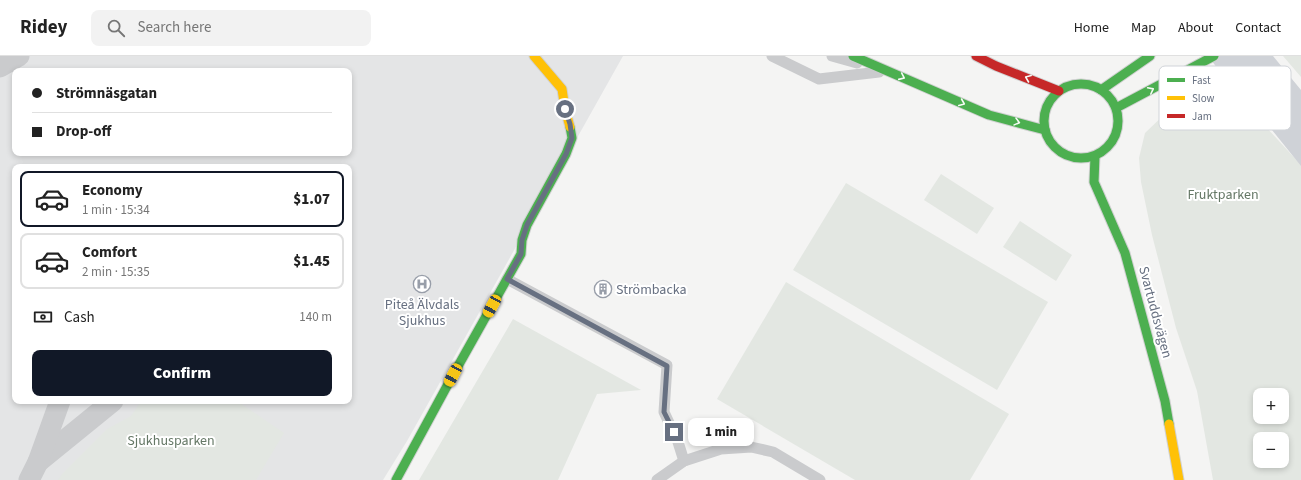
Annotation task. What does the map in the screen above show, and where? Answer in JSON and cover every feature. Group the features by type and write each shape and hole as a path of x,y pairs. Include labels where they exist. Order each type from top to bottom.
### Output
{"street":[{"path":"0,67 19,56"},
{"path":"396,480 521,254 522,240 527,225 566,154 572,138 562,89 534,56"},
{"path":"853,56 989,115 1044,130"},
{"path":"976,56 996,66 1059,91"},
{"path":"1101,90 1150,56"},
{"path":"1196,66 1214,56"},
{"path":"1080,84 1091,85 1101,90 1110,98 1116,108 1118,120 1117,131 1112,142 1105,150 1095,156 1082,159 1069,157 1058,151 1050,142 1044,130 1046,108 1051,98 1059,91 1069,86 1080,84"},
{"path":"1116,108 1159,85"},
{"name":"Svartuddsvägen","path":"1095,156 1094,182 1125,253 1134,284 1165,401 1179,480"},
{"path":"29,480 38,462 59,404"},
{"path":"38,462 109,404"}],"lane":[{"path":"772,56 819,79 886,71"},
{"path":"832,56 886,71"},
{"path":"507,279 667,366 664,412 678,442 684,461"},
{"path":"657,480 684,461 721,450 751,447 772,452 820,480"}],"shaded area":[{"name":"Piteå Älvdals Sjukhus","path":"0,56 623,56 407,441 383,480 0,480"},
{"path":"1208,56 1273,56 1281,66 1216,66"},
{"path":"1291,78 1301,90 1301,166 1272,130 1291,130"}],"green space":[{"path":"1283,56 1301,56 1301,77"},
{"name":"Fruktparken","path":"1159,120 1159,130 1269,130 1301,165 1301,480 1213,480 1197,391 1176,328 1152,235 1141,182 1139,158 1145,133"},
{"path":"941,174 994,208 977,234 924,200"},
{"path":"846,183 1048,302 997,390 793,270"},
{"path":"1020,221 1072,255 1056,281 1003,247"},
{"path":"786,282 1009,414 970,480 855,480 717,399"},
{"path":"513,319 641,390 597,394 558,480 419,480"},
{"name":"Sjukhusparken","path":"139,404 241,404 284,433 256,480 58,480 62,474 107,429 131,416"}],"traffic: fast":[{"path":"853,56 989,115 1045,130"},
{"path":"1101,90 1150,56"},
{"path":"1195,66 1214,56"},
{"path":"1081,84 1102,90 1112,100 1118,121 1112,142 1102,152 1081,158 1060,152 1050,142 1044,121 1050,100 1060,90 1081,84"},
{"path":"1116,108 1159,85"},
{"path":"396,480 521,254 522,240 527,225 566,154 572,138 570,127"},
{"path":"1095,156 1094,182 1125,253 1165,401 1169,424"}],"traffic: slow":[{"path":"534,56 562,89 570,127"},
{"path":"1169,424 1179,480"}],"traffic: jam":[{"path":"976,56 996,66 1059,91"}],"place":[{"name":"Piteå Älvdals Sjukhus","path":"422,284"},
{"name":"Strömbacka","path":"603,289"}],"route":[{"path":"565,109 570,124 572,138 566,154 527,225 522,240 521,254 507,279 667,366 664,412 674,432"}]}
